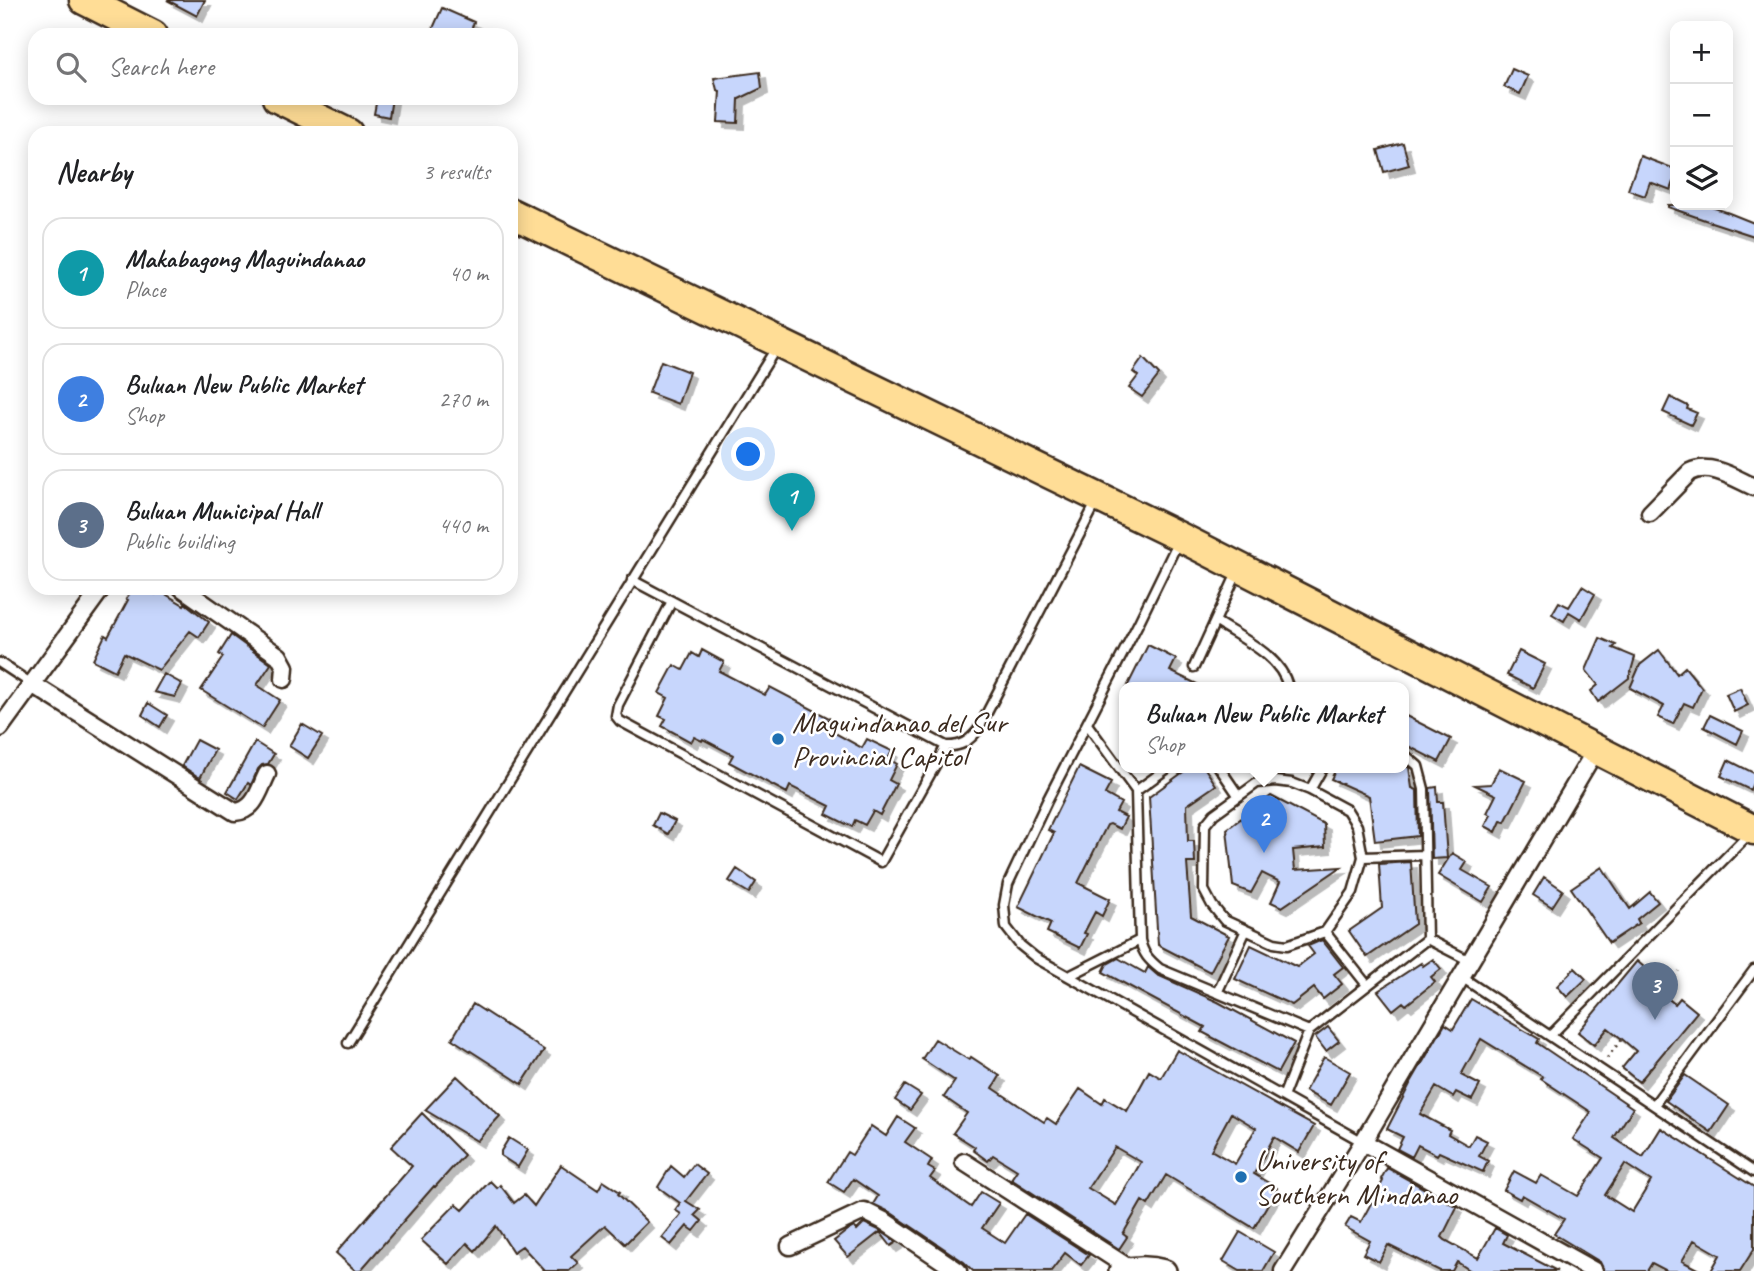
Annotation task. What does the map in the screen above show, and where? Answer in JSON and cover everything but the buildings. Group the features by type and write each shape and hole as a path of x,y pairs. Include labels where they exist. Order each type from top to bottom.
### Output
{"highway":[{"path":"84,0 139,28"},
{"path":"291,105 334,126"},
{"path":"518,216 1180,537 1754,830"}],"street":[{"path":"1650,513 1690,472 1699,468 1708,467 1754,487"},
{"path":"0,728 97,595"},
{"path":"192,595 279,656 285,667 284,679"},
{"path":"32,684 235,812 252,806 267,774"},
{"path":"1283,1271 1363,1142 1595,751"},
{"path":"1363,1142 1594,1271"},
{"path":"964,1162 1125,1269 1165,1271"},
{"path":"790,1246 863,1210 958,1271"}],"lane":[{"path":"348,1043 779,343"},
{"path":"632,580 946,746 962,745 978,730 1098,498"},
{"path":"1180,537 1008,884 1004,918 1012,937 1036,958 1363,1142"},
{"path":"1194,667 1240,568"},
{"path":"672,601 618,705 616,716 620,721 881,862 946,746"},
{"path":"1215,621 1274,660 1287,682"},
{"path":"0,663 32,684"},
{"path":"1087,724 1119,768"},
{"path":"1409,758 1418,766 1422,779 1426,939"},
{"path":"1123,773 1136,791 1140,940 1142,950 1149,961 1160,969 1309,1031"},
{"path":"1136,791 1161,773"},
{"path":"1223,773 1238,795"},
{"path":"1310,790 1320,773"},
{"path":"1257,783 1292,783 1347,810 1354,819 1363,857 1353,892 1325,932 1287,945 1274,943 1224,920 1212,905 1205,890 1205,825 1238,795 1257,783"},
{"path":"1550,1036 1754,830"},
{"path":"1363,857 1425,855"},
{"path":"1217,993 1246,930"},
{"path":"1325,932 1367,985"},
{"path":"1283,1097 1309,1031 1426,939"},
{"path":"1426,939 1470,961"},
{"path":"1069,976 1140,940"},
{"path":"1654,1105 1754,970"},
{"path":"1461,976 1754,1172"}],"path":[{"path":"1661,993 1679,971"},
{"path":"1598,1068 1622,1040"}],"place":[{"name":"Makabagong Maguindanao","path":"792,531"},
{"name":"Maguindanao del Sur Provincial Capitol","path":"778,739"},
{"name":"Buluan New Public Market","path":"1264,853"},
{"name":"Buluan Municipal Hall","path":"1655,1020"},
{"name":"University of Southern Mindanao","path":"1241,1177"}]}
